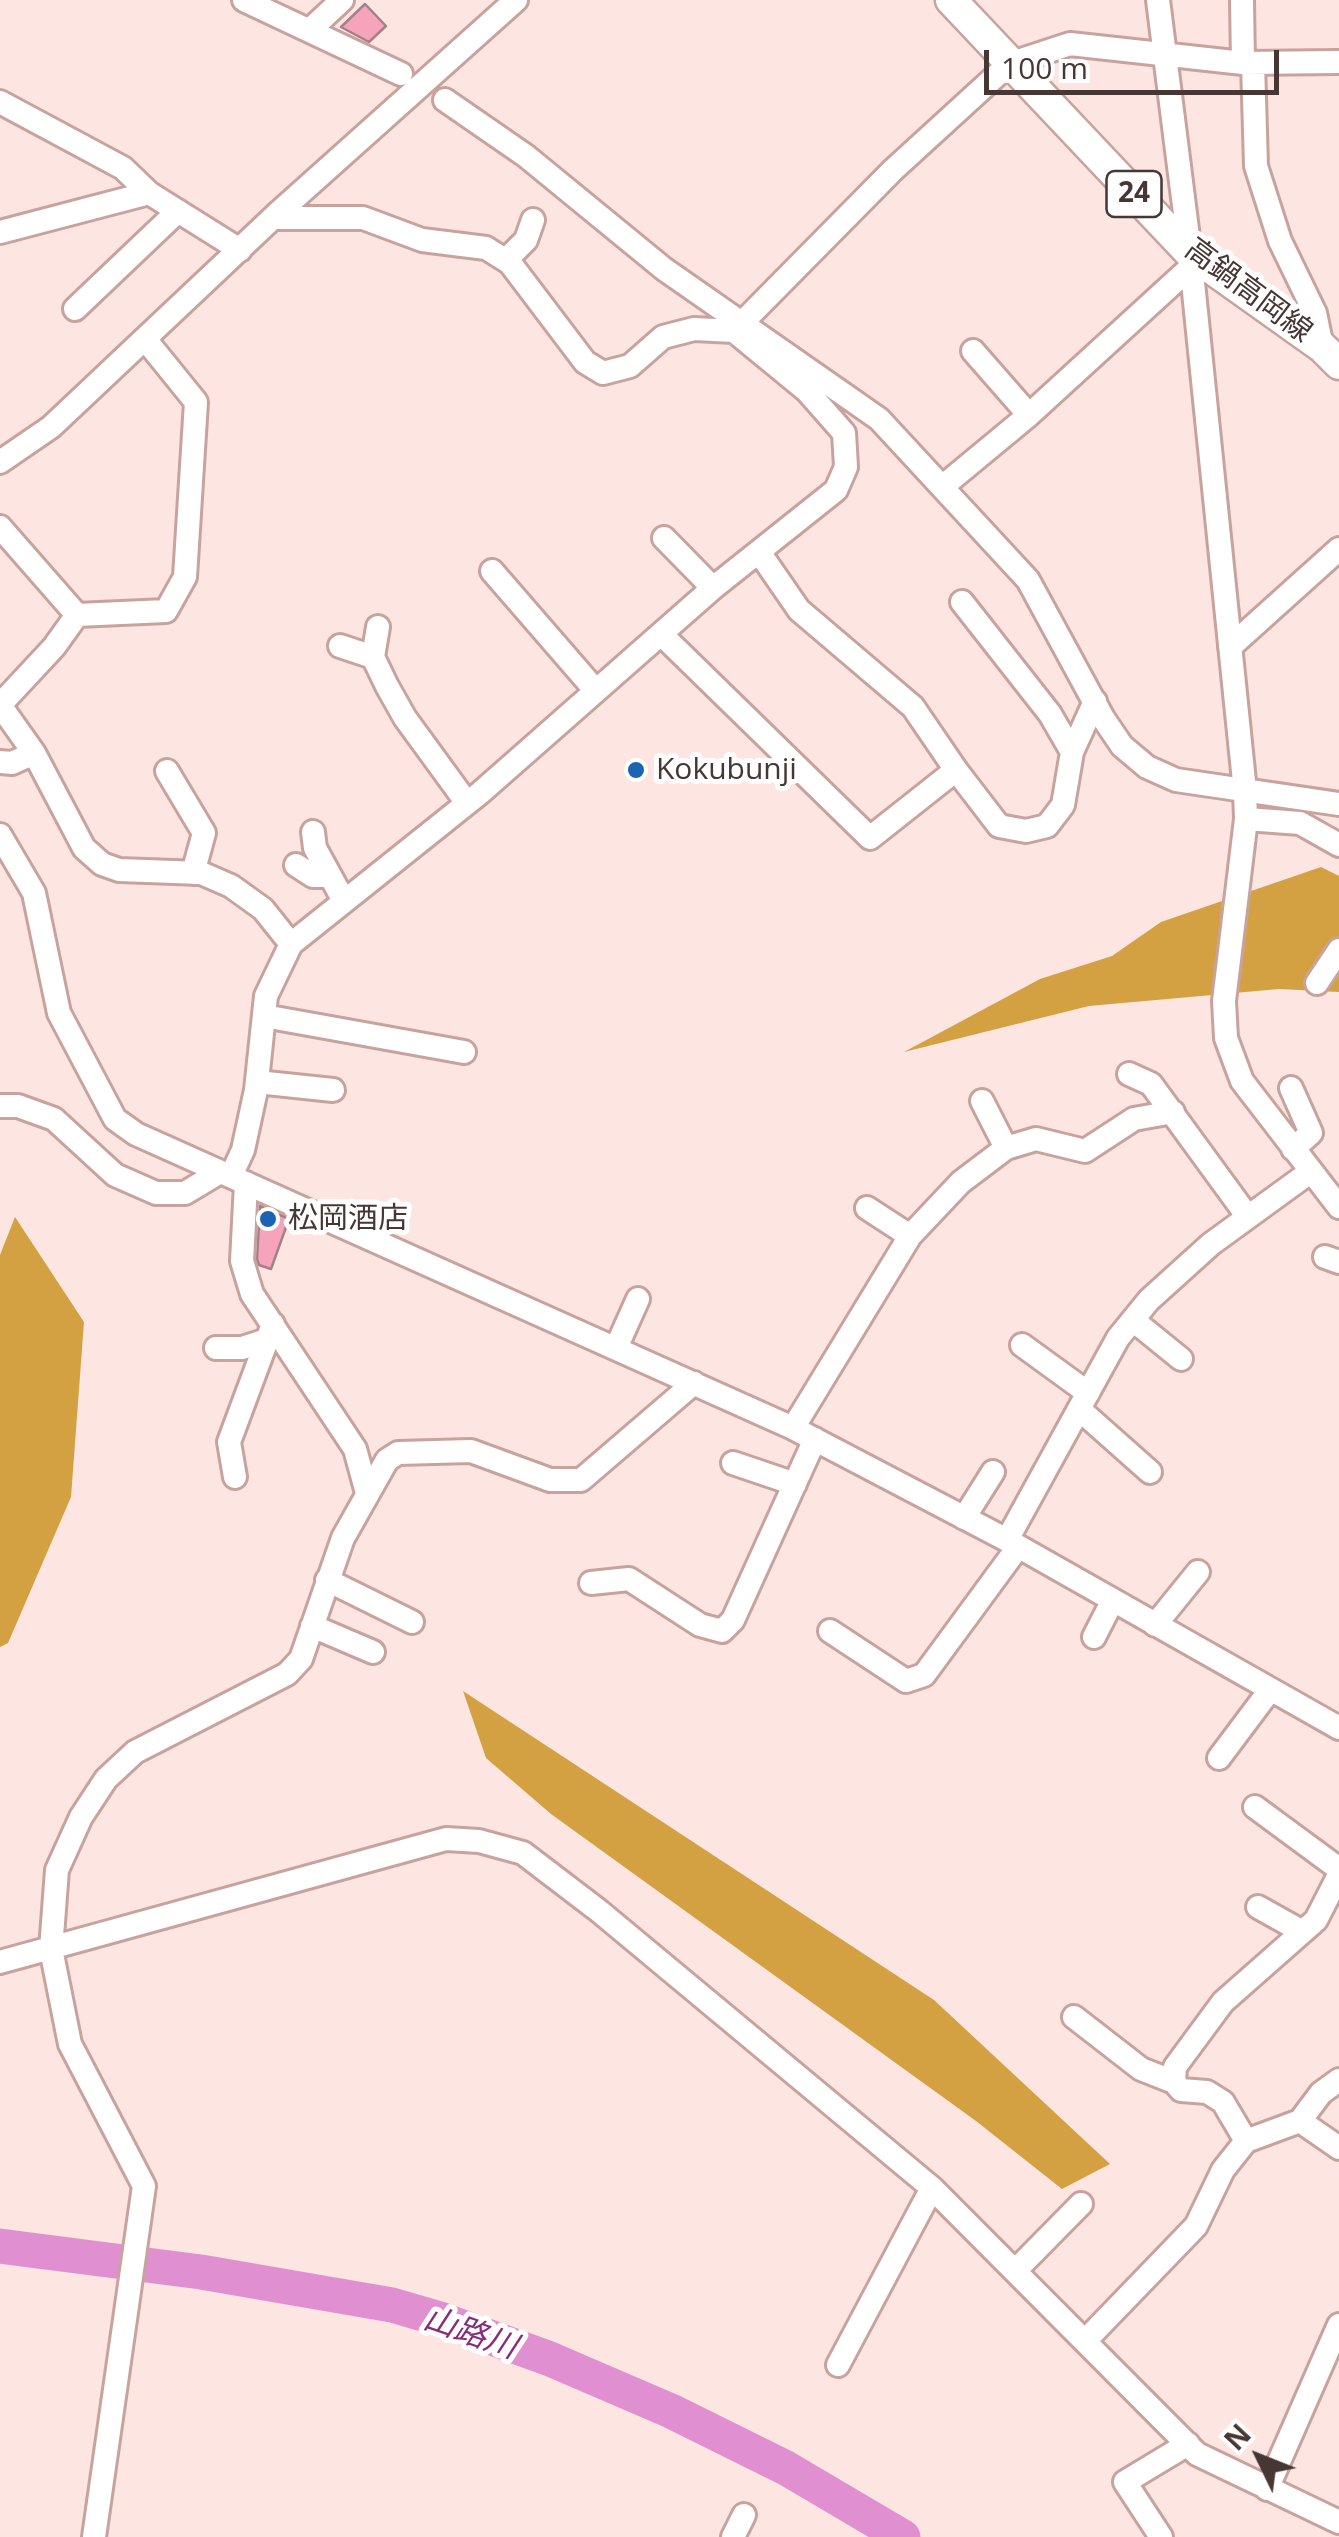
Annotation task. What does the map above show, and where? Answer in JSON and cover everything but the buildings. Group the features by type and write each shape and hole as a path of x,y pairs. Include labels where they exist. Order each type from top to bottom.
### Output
{"main road":[{"name":"高鍋高岡線","path":"951,0 1191,259 1331,355"}],"street":[{"path":"244,0 312,28 401,74"},
{"path":"312,28 342,0"},
{"path":"0,462 51,427 274,218 516,0"},
{"path":"1158,0 1191,259 1246,818 1224,1001 1226,1038 1242,1081 1339,1207"},
{"path":"1242,0 1256,166 1280,241 1331,355"},
{"path":"274,218 362,218 422,240 486,248 506,260 584,362 603,373 630,366 664,338 694,329 737,326 1009,64 1070,44 1248,63 1339,62"},
{"path":"446,100 526,156 737,326 879,419 1040,595 1122,746 1147,766 1176,780 1339,804"},
{"path":"0,102 123,168 149,194 240,250"},
{"path":"0,232 149,194"},
{"path":"74,309 178,211"},
{"path":"506,260 526,240 533,220"},
{"path":"942,488 1028,416 1191,259"},
{"path":"367,1493 355,1449 270,1332 242,1261 233,1177 243,1150 257,1082 266,996 291,944 468,803 713,588 836,490 846,468 844,432 807,391 737,326"},
{"path":"77,615 166,610 185,577 196,402 145,339"},
{"path":"973,351 1028,416"},
{"path":"0,527 77,615"},
{"path":"664,538 713,588"},
{"path":"1230,647 1339,550"},
{"path":"759,552 799,610 912,707 999,826 1026,831 1046,826 1063,805 1072,752 1095,701"},
{"path":"492,571 596,691"},
{"path":"962,602 1050,714 1072,752"},
{"path":"77,615 54,648 0,706 34,753 84,848 102,864 193,873 231,886 291,944"},
{"path":"378,627 373,657 405,718 468,803"},
{"path":"662,634 870,838 956,770"},
{"path":"340,646 373,657"},
{"path":"0,762 12,763 34,753"},
{"path":"167,771 204,833 193,873"},
{"path":"1246,818 1300,823 1339,845"},
{"path":"313,832 329,876 344,901"},
{"path":"0,834 34,893 59,1013 115,1119 136,1134 793,1428 1012,1543 1339,1728"},
{"path":"296,865 313,876 329,876"},
{"path":"1317,982 1339,950"},
{"path":"264,1016 464,1052"},
{"path":"1129,1074 1150,1084 1248,1216"},
{"path":"257,1082 332,1090"},
{"path":"1291,1088 1310,1133 1293,1149"},
{"path":"982,1101 1006,1148"},
{"path":"0,1106 18,1106 54,1119 115,1174 156,1192 185,1193 233,1177"},
{"path":"793,1428 910,1236 961,1182 1006,1148 1036,1139 1085,1151 1134,1118 1173,1112"},
{"path":"830,1631 906,1681 924,1675 1012,1543 1083,1401 1132,1320 1211,1244 1310,1172"},
{"path":"867,1208 910,1236"},
{"path":"616,1348 638,1299"},
{"path":"1132,1320 1181,1359"},
{"path":"216,1348 242,1348 270,1332"},
{"path":"236,1476 228,1442 270,1332"},
{"path":"1022,1345 1083,1401 1150,1472"},
{"path":"94,2537 144,2186 70,2044 51,1950 57,1870 81,1817 106,1779 135,1752 287,1674 301,1658 327,1580 367,1493 387,1460 398,1452 471,1451 550,1480 580,1480 694,1384"},
{"path":"591,1583 629,1579 700,1625 722,1631 733,1620 815,1439"},
{"path":"732,1464 795,1484"},
{"path":"964,1518 993,1472"},
{"path":"1156,1624 1198,1572"},
{"path":"327,1580 412,1622"},
{"path":"1094,1636 1113,1600"},
{"path":"312,1626 374,1652"},
{"path":"1219,1758 1270,1690"},
{"path":"1174,2082 1175,2067 1223,2002 1316,1920 1339,1872 1256,1807"},
{"path":"0,1962 446,1840 523,1853 599,1911 932,2188 1197,2454 1339,2522"},
{"path":"1258,1908 1301,1930"},
{"path":"1074,2017 1141,2069 1174,2082 1181,2090 1207,2092 1223,2102 1246,2141"},
{"path":"1085,2340 1196,2226 1224,2170 1246,2141 1300,2121 1321,2093 1339,2080"},
{"path":"1300,2121 1339,2148"},
{"path":"838,2365 932,2188"},
{"path":"1015,2271 1081,2204"},
{"path":"1267,2489 1339,2326"},
{"path":"1161,2537 1125,2482 1132,2474 1188,2444"},
{"path":"733,2537 744,2514"}],"shaded area":[{"path":"1321,867 1339,876 1339,992 1279,989 1089,1006 904,1052 1040,979 1112,956 1161,922"},
{"path":"15,1217 84,1322 71,1497 8,1643 0,1647 0,1255"},
{"path":"463,1691 934,2000 1110,2164 1062,2189 976,2121 551,1814 486,1758"}],"waterway":[{"name":"山路川","path":"0,2246 201,2272 392,2305 440,2319 550,2359 671,2411 786,2468 903,2537"}],"place":[{"name":"Kokubunji","path":"636,770"},
{"name":"松岡酒店","path":"268,1219"}]}
